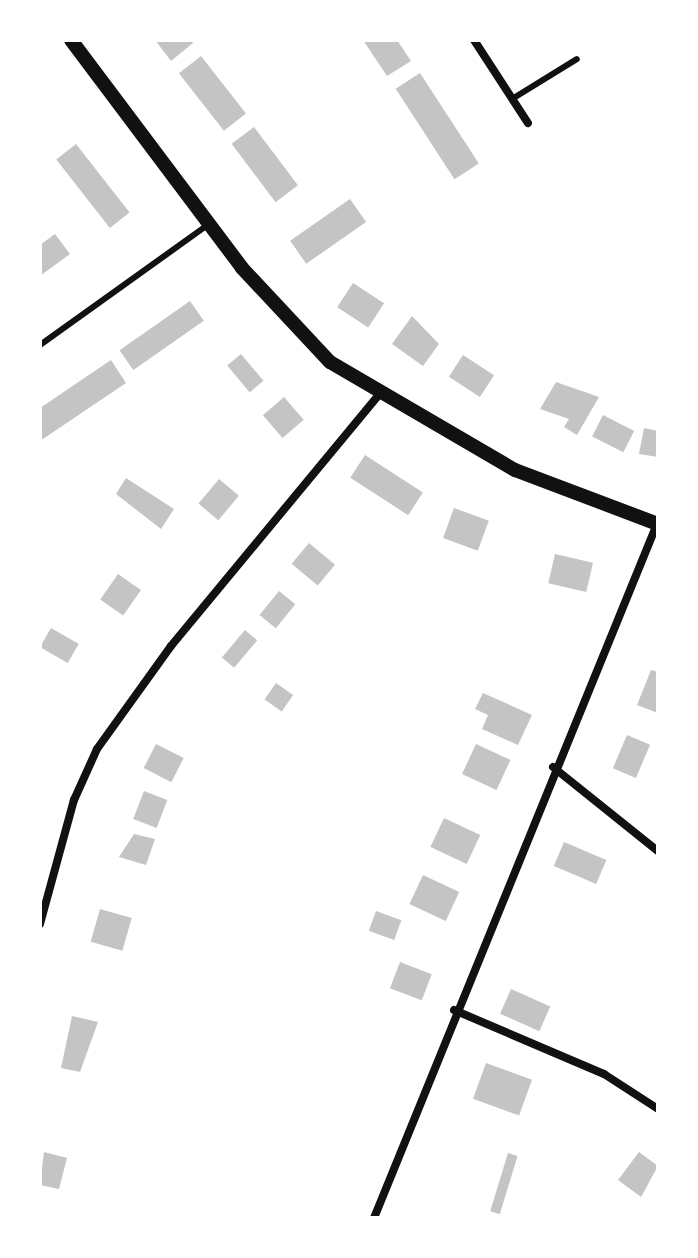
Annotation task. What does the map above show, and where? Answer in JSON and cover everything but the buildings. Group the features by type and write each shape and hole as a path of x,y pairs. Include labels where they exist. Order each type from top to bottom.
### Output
{"street":[{"path":"71,40 209,224 307,340 378,396 515,470 657,524 553,767 374,1218"},
{"path":"475,40 528,123"},
{"path":"40,924 74,800 97,749 171,646 378,396"},
{"path":"553,767 658,851"},
{"path":"454,1010 604,1074 658,1109"}],"lane":[{"path":"512,99 577,59"},
{"path":"40,345 209,224"}]}
